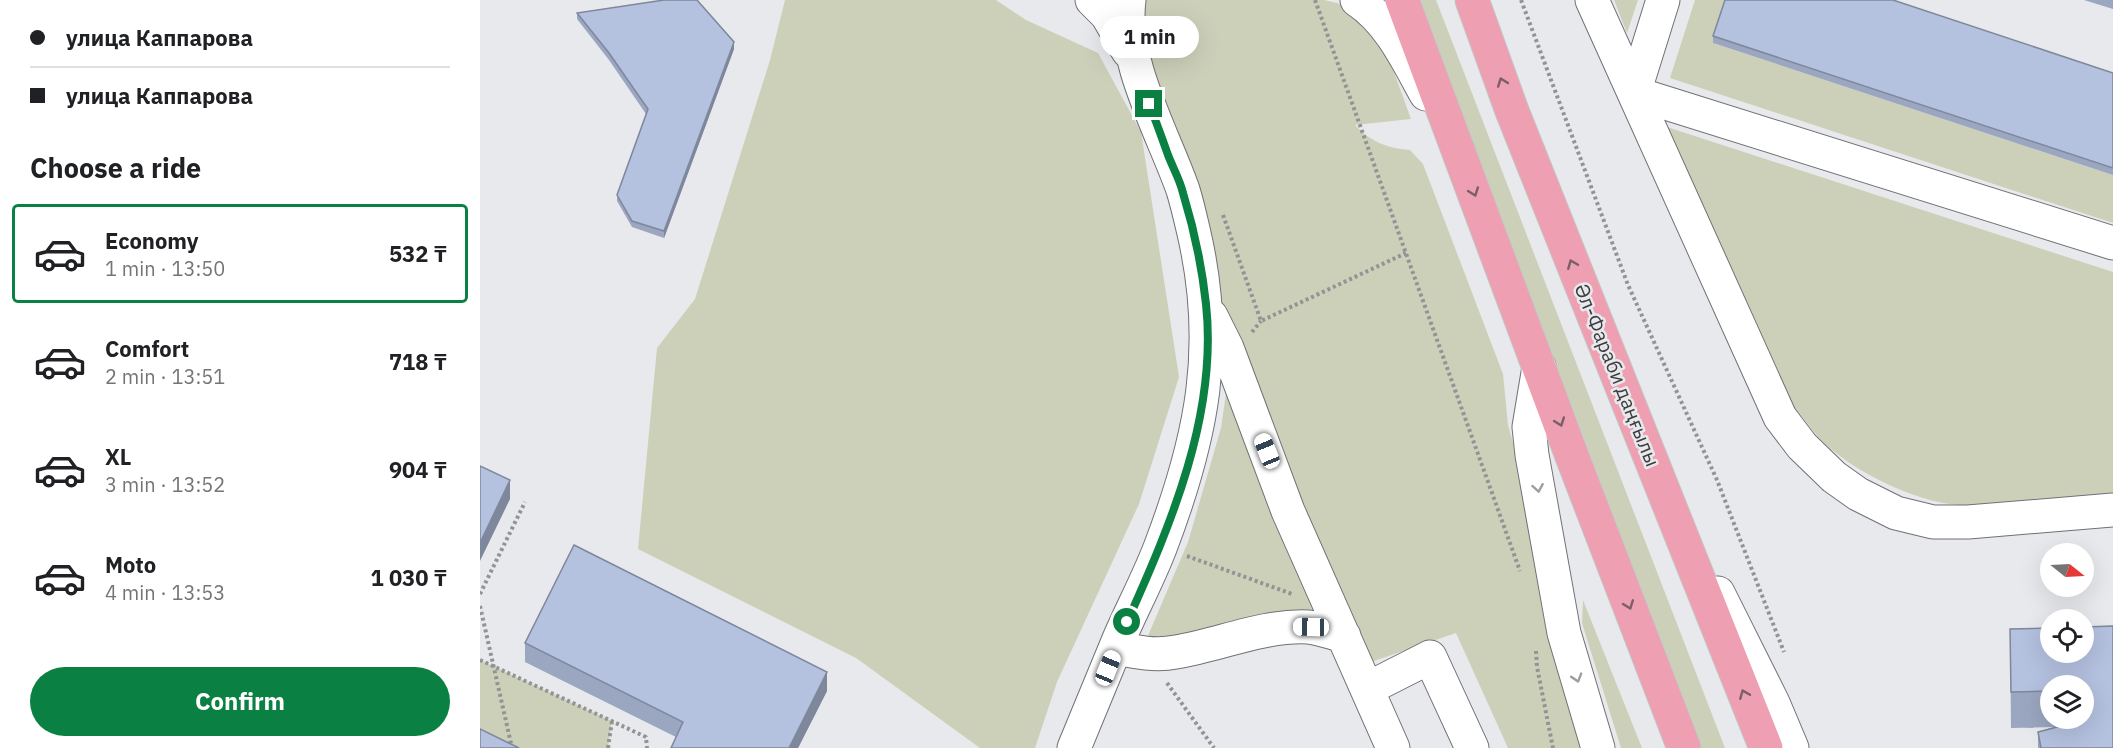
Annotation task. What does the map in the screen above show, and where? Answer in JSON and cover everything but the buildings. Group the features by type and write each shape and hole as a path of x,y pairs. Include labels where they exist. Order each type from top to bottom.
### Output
{"main road":[{"path":"1402,0 1684,748"},
{"name":"Әл-Фараби даңғылы","path":"1472,0 1521,133 1766,748"}],"street":[{"path":"1074,748 1130,651 1159,550 1190,460 1201,410 1206,357 1206,306 1202,271 1183,191 1135,63 1107,15 1092,0"},
{"path":"1129,0 1127,19 1135,63"},
{"path":"1357,0 1372,10 1401,48 1462,159"},
{"path":"1592,0 1779,417 1802,446 1834,477 1858,494 1896,513 1933,522 1968,522 2113,510"},
{"path":"1634,93 1663,0"},
{"path":"1634,93 2113,243"},
{"path":"1206,306 1227,348 1288,511 1393,748"},
{"path":"1539,368 1529,428 1532,455 1564,633 1598,748"},
{"path":"1653,465 1773,703 1792,748"},
{"path":"1130,651 1175,652 1258,631 1286,627 1311,627 1338,622"},
{"path":"1367,689 1430,657 1472,748"}],"path":[{"path":"1315,0 1523,579"},
{"path":"1521,0 1628,285 1717,480 1787,659"},
{"path":"1221,211 1261,321 1406,253"},
{"path":"480,594 525,502"},
{"path":"1185,555 1338,622"},
{"path":"480,606 512,748"},
{"path":"1536,645 1537,667 1553,748"},
{"path":"1130,651 1207,736 1214,748"},
{"path":"480,660 646,737 647,748"},
{"path":"608,748 612,721"}],"green space":[{"path":"785,0 996,0 1026,20 1098,53 1141,132 1179,377 1139,504 1057,682 1035,748 980,748 856,658 638,549 657,348 695,299 770,60"},
{"path":"1140,0 1324,0 1361,13 1391,64 1411,119 1355,125 1367,136 1380,143 1410,150 1423,164 1503,374 1508,425 1556,594 1545,620 1581,748 1508,748 1456,633 1365,664 1303,542 1157,124"},
{"path":"1419,0 1436,0 1725,748 1700,748"},
{"path":"1614,0 1638,0 1627,33"},
{"path":"1695,0 1727,0 1713,43 2113,175 2113,223 1670,78"},
{"path":"1667,127 2113,272 2113,493 1997,505 1941,503 1903,491 1884,482 1833,451 1794,407"},
{"path":"1229,372 1321,612 1255,616 1175,640 1147,638 1188,542 1221,428"},
{"path":"1583,600 1642,748 1621,748 1582,623"},
{"path":"480,660 612,721 608,748 510,748 480,732"}],"route":[{"path":"1127,622 1159,550 1190,460 1201,410 1206,357 1206,306 1202,271 1193,230 1183,191 1149,104"}]}
